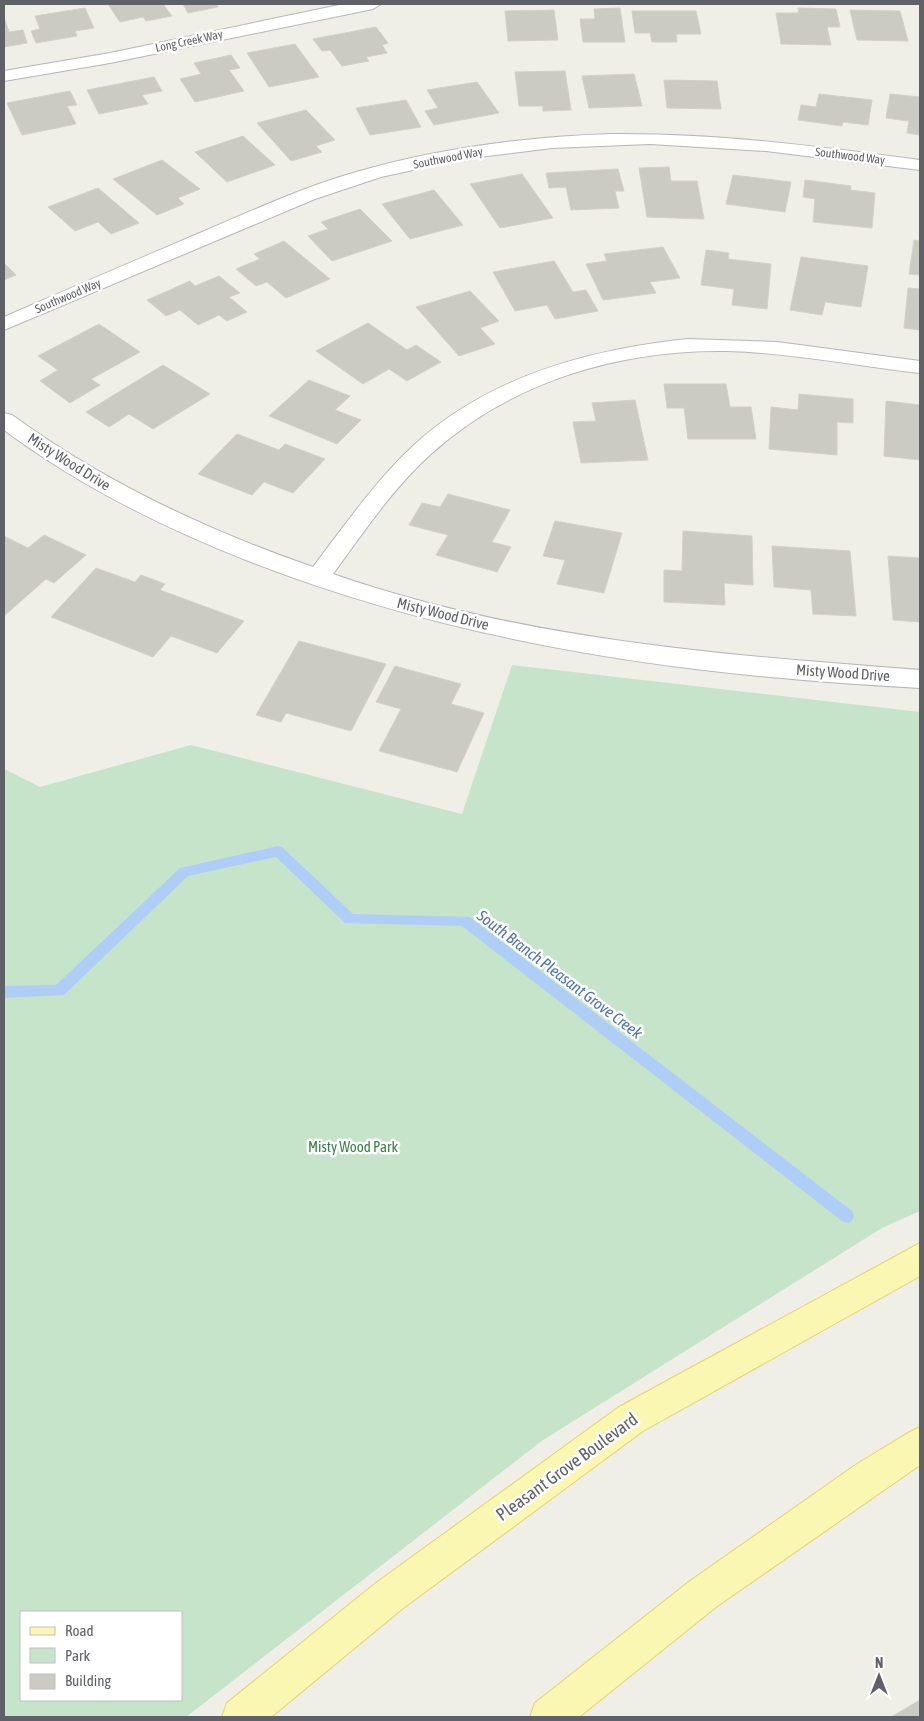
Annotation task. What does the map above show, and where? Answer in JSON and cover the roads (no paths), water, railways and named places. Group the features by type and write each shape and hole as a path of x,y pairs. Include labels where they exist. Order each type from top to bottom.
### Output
{"main road":[{"name":"Pleasant Grove Boulevard","path":"241,1717 389,1596 631,1419 920,1259"},
{"path":"548,1717 703,1594 870,1477 920,1445"}],"street":[{"name":"Long Creek Way","path":"4,76 110,58 336,10 373,4"},
{"name":"Southwood Way","path":"4,324 281,205 374,174 460,154 532,144 611,139 688,140 781,148 920,165"},
{"path":"318,578 371,510 423,449 453,424 486,404 521,386 557,372 600,359 641,351 694,345 777,348 920,367"},
{"name":"Misty Wood Drive","path":"4,420 94,480 152,510 207,535 318,578 462,620 628,652 737,665 920,679"}],"waterway":[{"name":"South Branch Pleasant Grove Creek","path":"4,992 59,991 184,872 278,851 350,919 465,921 847,1216"}],"park label":[{"name":"Misty Wood Park","path":"353,1147"}]}
